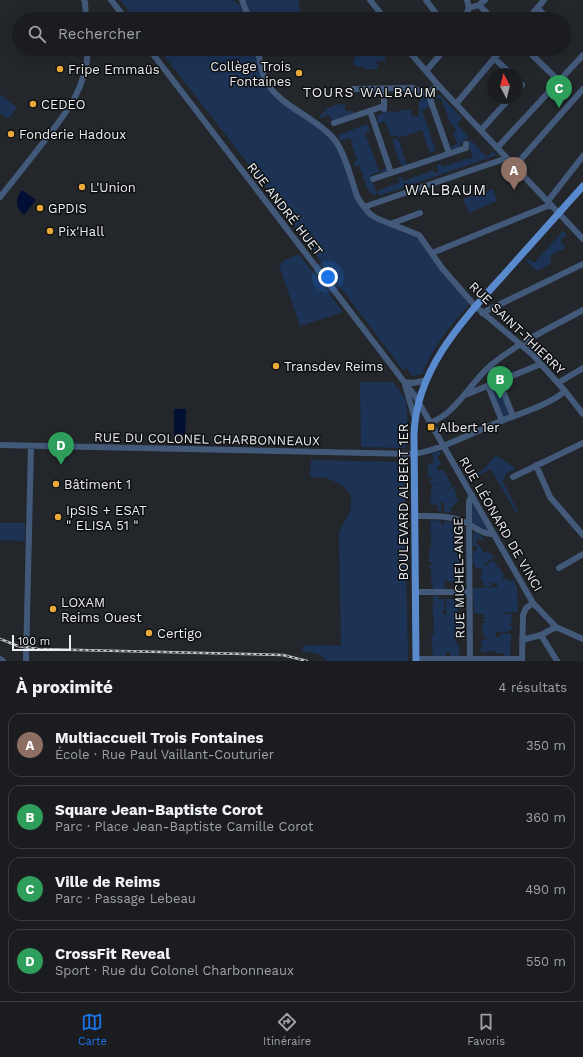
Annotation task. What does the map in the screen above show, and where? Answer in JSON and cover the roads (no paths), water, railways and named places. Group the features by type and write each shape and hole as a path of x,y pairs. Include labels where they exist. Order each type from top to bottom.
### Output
{"main road":[{"name":"BOULEVARD ALBERT 1ER","path":"416,660 414,454 415,420 419,402 432,366 473,304 559,214 583,186"}],"street":[{"path":"111,0 120,12"},
{"path":"242,0 246,12"},
{"path":"426,0 435,12"},
{"path":"467,0 468,8 467,12"},
{"path":"468,8 485,0"},
{"path":"534,12 544,0"},
{"path":"85,1 86,12"},
{"path":"370,1 375,12"},
{"path":"370,1 380,12"},
{"path":"479,4 486,12"},
{"path":"537,8 541,12"},
{"path":"497,148 583,55"},
{"path":"0,197 71,107 84,78 87,56"},
{"name":"RUE ANDRÉ HUET","path":"154,56 419,402"},
{"path":"259,56 266,81 280,98 325,130 336,141 364,208 507,158"},
{"path":"413,56 438,85 583,239"},
{"path":"426,71 440,56"},
{"path":"533,56 559,81"},
{"path":"456,104 494,58 505,68"},
{"path":"427,94 438,85"},
{"path":"334,123 371,113 384,106 384,88"},
{"path":"353,89 413,88 427,94 449,153"},
{"path":"515,166 583,89"},
{"path":"481,130 505,104"},
{"path":"371,113 391,173"},
{"path":"373,179 466,148 466,144"},
{"path":"432,254 549,203 583,156"},
{"name":"RUE SAINT-THIERRY","path":"364,208 370,214 418,235 442,268 473,304 541,364 565,390 583,414"},
{"path":"390,224 420,213"},
{"path":"482,313 583,264"},
{"path":"431,423 446,414 490,366 502,357 520,345 583,310"},
{"path":"464,395 541,364"},
{"path":"490,366 499,381 513,416"},
{"path":"558,383 583,368"},
{"path":"415,420 404,382 414,383 427,380"},
{"path":"488,386 502,421"},
{"name":"RUE DU COLONEL CHARBONNEAUX","path":"0,445 414,454 443,445 557,398 565,390"},
{"name":"RUE LÉONARD DE VINCI","path":"419,402 533,603 556,627 583,639"},
{"path":"513,476 583,443"},
{"path":"26,661 31,446"},
{"path":"536,465 550,497 583,535"},
{"name":"RUE MICHEL-ANGE","path":"470,660 469,524 470,501 472,495"},
{"path":"415,516 442,516 469,524 486,533 494,534"},
{"path":"559,568 583,554"},
{"path":"415,592 470,592"},
{"path":"416,660 522,660 523,614 526,608 533,603"},
{"path":"522,640 541,635 556,627"},
{"path":"541,635 557,661"}],"railway":[{"path":"0,639 18,646 38,649 283,655 307,661"}],"place":[{"name":"Fripe Emmaüs","path":"60,69"},
{"name":"Collège Trois Fontaines","path":"299,73"},
{"name":"CEDEO","path":"33,104"},
{"name":"Ville de Reims","path":"559,108"},
{"name":"Fonderie Hadoux","path":"11,134"},
{"name":"L'Union","path":"82,187"},
{"name":"Multiaccueil Trois Fontaines","path":"514,190"},
{"name":"GPDIS","path":"40,208"},
{"name":"Pix'Hall","path":"50,231"},
{"name":"Transdev Reims","path":"276,366"},
{"name":"Square Jean-Baptiste Corot","path":"500,399"},
{"name":"Albert 1er","path":"431,427"},
{"name":"CrossFit Reveal","path":"61,465"},
{"name":"Bâtiment 1","path":"56,484"},
{"name":"IpSIS + ESAT \" ELISA 51 \"","path":"58,517"},
{"name":"LOXAM Reims Ouest","path":"53,609"},
{"name":"Certigo","path":"149,633"}],"district":[{"name":"TOURS WALBAUM","path":"370,92"},
{"name":"WALBAUM","path":"446,190"}]}
